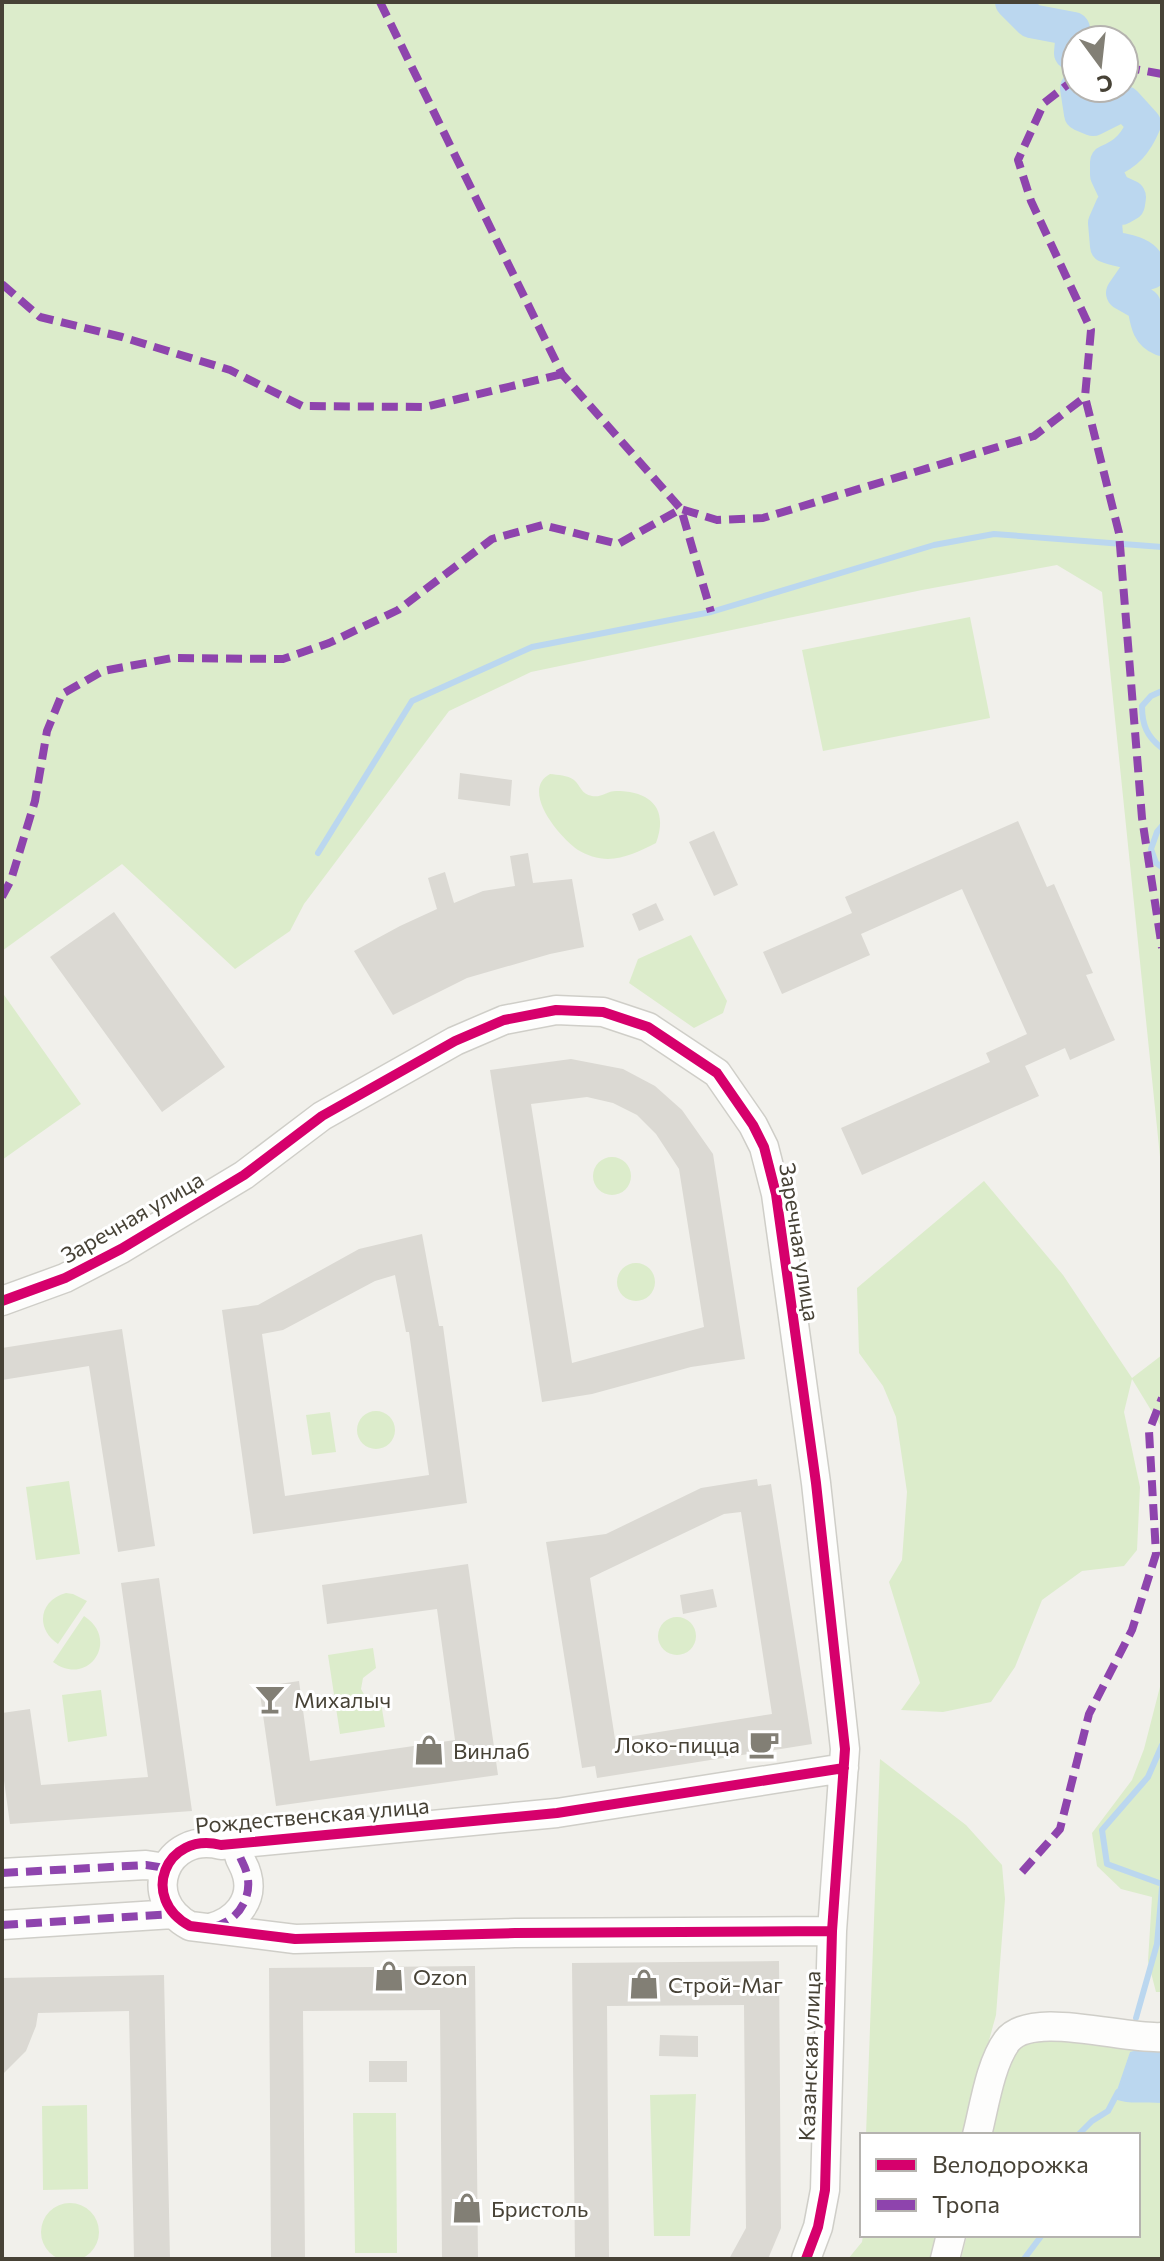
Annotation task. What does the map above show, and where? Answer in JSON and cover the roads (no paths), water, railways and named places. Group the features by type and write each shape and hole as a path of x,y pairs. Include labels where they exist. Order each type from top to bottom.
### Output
{"street":[{"name":"Заречная улица","path":"2,1301 65,1278 121,1249 244,1175 322,1116 455,1041 504,1020 556,1010 603,1012 648,1027 717,1073 739,1101 764,1147 776,1194 816,1483 845,1749 839,1852"},
{"name":"Рождественская улица","path":"166,1868 173,1857 190,1845 201,1843 239,1844 557,1813 844,1768"},
{"name":"Рождественская улица","path":"210,1928 220,1926 237,1914 247,1896 247,1875 238,1857 239,1844"},
{"name":"Казанская улица","path":"806,2259 818,2227 825,2190 832,1931 839,1852"},
{"path":"2,1873 146,1865 166,1868 164,1896 173,1914 190,1926 295,1939 515,1933 832,1931"},
{"path":"2,1925 173,1914"},
{"path":"978,2133 998,2056 1009,2038 1040,2026 1071,2025 1090,2031 1162,2037"},
{"path":"945,2259 950,2237"}],"water":[{"path":"1145,2048 1162,2049 1162,2103 1114,2099 1130,2052"}],"waterway":[{"path":"1012,2 1031,21 1060,27"},
{"path":"1079,104 1081,114 1093,119 1123,104"},
{"path":"1126,104 1144,124 1130,147 1107,162 1107,175 1114,190 1129,197 1128,204 1121,208 1112,207 1105,223 1107,246 1134,253 1148,265 1150,272 1134,277 1123,293 1144,305 1151,330 1162,339"},
{"path":"318,853 412,701 532,647 711,612 934,545 994,534 1162,547"},
{"path":"1162,691 1151,696 1142,706 1146,730 1162,748"},
{"path":"1162,826 1151,849 1156,863 1162,867"},
{"path":"1162,1745 1148,1777 1102,1830 1107,1864 1162,1884"},
{"path":"1136,2018 1157,1944 1162,1888"},
{"path":"1080,2133 1108,2111 1118,2092"},
{"path":"1024,2259 1040,2237"}],"place":[{"name":"Михалыч","path":"270,1699"},
{"name":"Локо-пицца","path":"764,1744"},
{"name":"Винлаб","path":"429,1750"},
{"name":"Ozon","path":"389,1976"},
{"name":"Строй-Маг","path":"644,1984"},
{"name":"Бристоль","path":"467,2208"}]}
